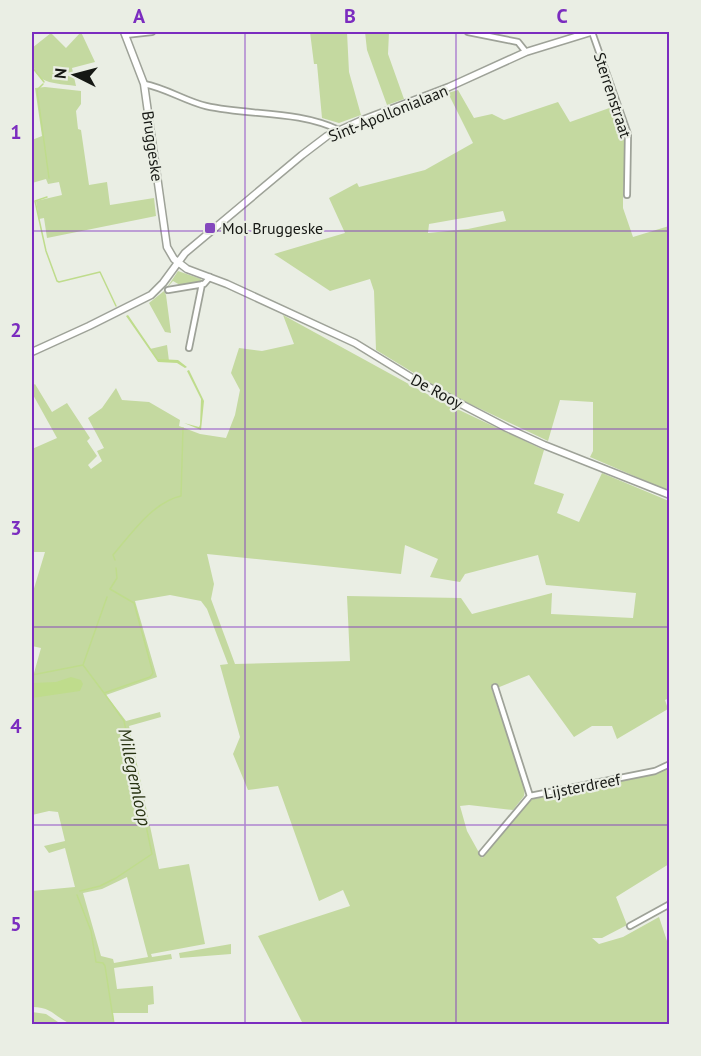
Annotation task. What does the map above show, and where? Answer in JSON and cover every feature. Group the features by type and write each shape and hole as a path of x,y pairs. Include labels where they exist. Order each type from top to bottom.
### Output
{"street":[{"path":"125,33 152,32"},
{"path":"468,32 518,42 526,52"},
{"name":"Sint-Apollonialaan","path":"32,352 99,322 151,295 163,283 177,262 302,155 339,130 449,87 526,52 591,32"},
{"name":"Sterrenstraat","path":"591,32 628,134 627,195"},
{"name":"Bruggeske","path":"125,33 144,84 167,247 170,255 177,262"},
{"path":"144,84 205,105 285,115 321,123 339,130"},
{"name":"De Rooy","path":"177,262 187,269 210,277 355,343 431,389 518,433 668,492"},
{"path":"168,290 202,284 208,282 210,277"},
{"path":"189,348 202,284"},
{"path":"495,687 530,796"},
{"name":"Lijsterdreef","path":"483,853 530,796 655,771 669,764"},
{"path":"630,926 669,904"}],"shaded area":[{"path":"81,32 95,62 72,68 76,86 42,79 34,69 32,48 51,33 66,48"},
{"path":"310,32 347,32 349,72 361,115 339,123 322,118 317,64 314,64"},
{"path":"365,32 389,32 388,54 404,99 387,105 367,50"},
{"path":"35,88 81,91 81,104 76,111 89,185 107,182 110,205 154,198 156,216 47,238 44,218 39,219 36,201 62,195 59,182 48,184 46,179 32,183 32,140 42,136"},
{"path":"458,90 474,118 492,114 504,120 558,102 570,122 615,106 626,139 623,208 633,237 669,226 669,491 590,457 593,451 593,402 560,400 548,441 445,392 376,350 374,291 370,279 330,291 274,254 345,233 329,198 357,183 359,187 425,170 473,143 448,93","holes":["503,211 506,221 468,229 428,233 429,224"]},
{"path":"178,271 201,279 200,282 180,285 173,281 166,289"},
{"path":"164,291 171,333 165,332 149,303"},
{"path":"128,315 158,359 178,360 187,367 177,363 158,362 126,316"},
{"path":"283,315 438,400 544,450 534,484 564,494 557,513 579,522 602,473 669,501 670,698 665,700 668,709 617,739 612,726 592,726 574,737 529,675 492,690 525,789 524,796 513,810 460,806 467,831 482,858 529,800 657,774 669,767 669,864 616,897 627,925 602,938 592,938 599,944 623,937 659,917 669,947 669,1024 303,1024 258,936 350,906 343,890 319,901 278,786 248,790 233,754 240,737 220,665 228,664 207,609 201,601 170,595 135,601 157,677 106,695 126,721 160,712 161,717 129,726 159,869 189,864 205,944 151,954 152,957 171,954 172,959 114,968 117,989 153,986 154,1004 148,1005 148,1013 113,1013 114,1024 80,1025 71,1024 45,1009 32,1007 32,891 75,887 65,848 49,853 44,846 65,841 58,812 49,811 32,815 32,673 34,673 41,648 32,646 32,595 45,552 32,552 32,449 57,438 32,393 32,386 35,384 52,412 67,403 90,438 87,441 97,456 88,465 91,469 102,461 97,451 104,448 88,418 102,408 116,388 122,400 149,402 180,420 179,426 200,434 226,438 235,415 240,390 231,373 239,348 262,351 294,344","holes":["405,545 438,559 430,577 460,582 465,574 538,555 546,585 636,593 633,618 551,614 552,593 472,614 461,598 347,596 350,661 235,664 211,599 214,584 207,554 401,574","127,877 148,957 114,963 113,959 101,956 83,893 102,889"]},
{"path":"167,345 169,361 158,360 150,349"},
{"path":"189,370 204,401 201,430 184,423 199,427 200,425 201,399 187,371"},
{"path":"71,677 81,680 83,684 80,691 32,698 32,683 56,682"},
{"path":"231,944 231,954 180,958 179,953"},
{"path":"32,1012 46,1014 61,1024 32,1024"}],"waterway":[{"name":"Millegemloop","path":"32,67 44,82"},
{"name":"Millegemloop","path":"43,84 37,90 49,178"},
{"name":"Millegemloop","path":"47,197 35,201 46,251 57,281 100,272 116,306"},
{"name":"Millegemloop","path":"115,560 113,555 143,520 161,505 181,496 183,428"},
{"name":"Millegemloop","path":"80,891 100,886 116,878 152,854 124,721 104,693 150,677 153,673 134,603 110,589 117,578 116,568"},
{"path":"104,693 83,665 107,597"},
{"path":"32,675 83,665"},
{"name":"Millegemloop","path":"77,895 91,931 96,962 103,963 105,966 114,1024"}],"place":[{"name":"Mol Bruggeske","path":"210,228"}]}
